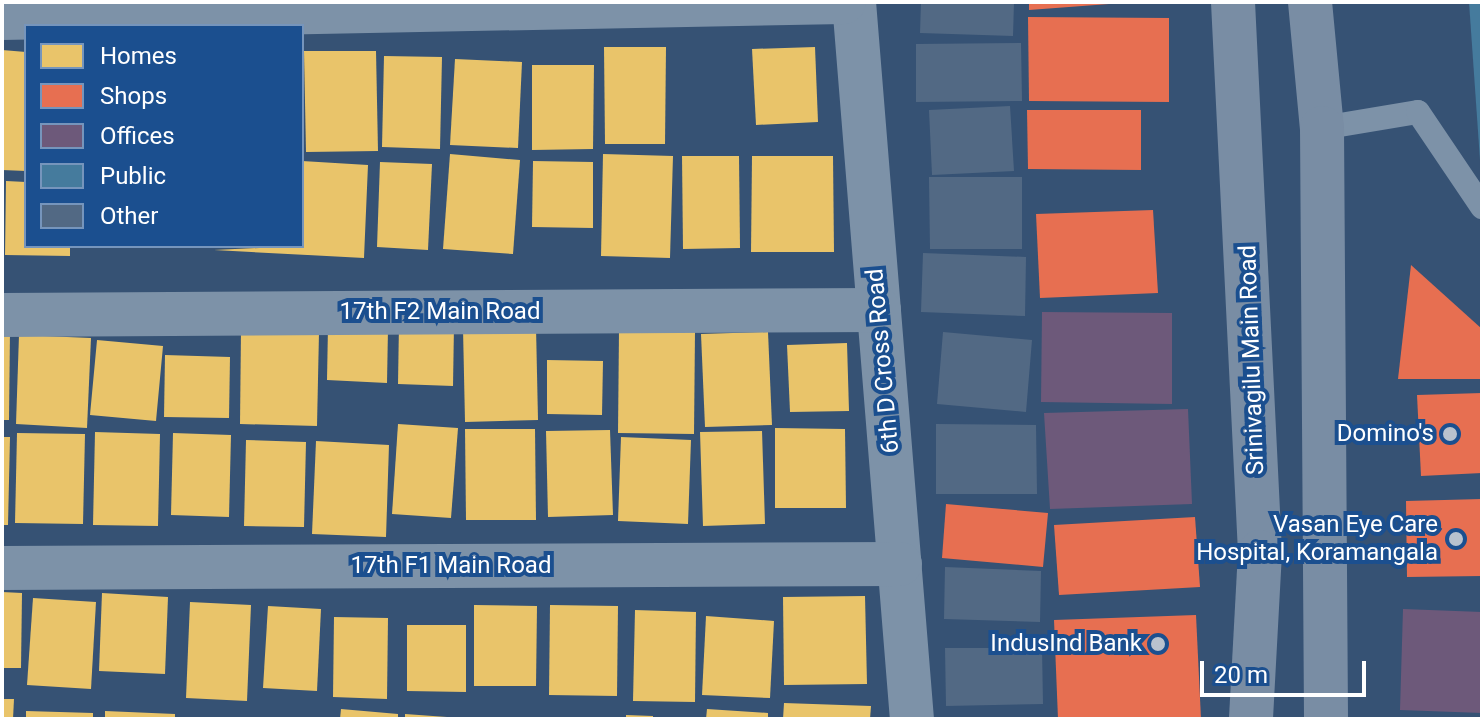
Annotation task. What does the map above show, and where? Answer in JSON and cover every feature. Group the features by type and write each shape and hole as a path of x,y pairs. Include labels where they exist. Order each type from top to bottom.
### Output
{"main road":[{"name":"Srinivagilu Main Road","path":"1233,2 1260,552 1251,719"},
{"path":"1310,2 1322,128 1326,719"}],"street":[{"path":"2,18 844,2"},
{"name":"6th D Cross Road","path":"854,2 912,719"},
{"name":"17th F2 Main Road","path":"2,315 879,310"},
{"name":"17th F1 Main Road","path":"2,568 900,564"}],"lane":[{"path":"1322,128 1418,112 1482,207"}],"building: Homes":[{"path":"604,47 666,47 665,144 605,144"},
{"path":"815,47 818,122 756,125 752,49"},
{"path":"2,50 24,52 24,171 2,170"},
{"path":"304,51 376,51 378,151 306,152"},
{"path":"384,56 442,57 440,149 382,147"},
{"path":"455,59 522,62 518,148 450,145"},
{"path":"532,65 594,65 593,149 532,150"},
{"path":"450,154 520,160 513,254 443,249"},
{"path":"603,154 673,156 670,258 601,256"},
{"path":"682,156 739,156 740,248 683,249"},
{"path":"752,156 833,156 834,252 751,252"},
{"path":"304,161 368,165 364,258 214,250 304,248"},
{"path":"533,161 593,162 593,228 532,227"},
{"path":"380,162 432,164 428,250 377,247"},
{"path":"6,181 24,182 24,248 70,248 70,256 5,255"},
{"path":"399,323 454,325 453,386 398,384"},
{"path":"328,326 388,328 387,383 327,380"},
{"path":"536,327 538,420 465,422 463,328"},
{"path":"2,329 10,330 9,420 2,420"},
{"path":"241,330 319,332 317,426 240,424"},
{"path":"619,330 695,331 694,434 618,433"},
{"path":"768,332 772,425 705,427 701,334"},
{"path":"19,335 91,338 87,428 16,424"},
{"path":"97,340 163,346 156,421 90,415"},
{"path":"847,343 849,411 790,412 787,345"},
{"path":"165,355 230,357 229,418 164,417"},
{"path":"547,360 603,361 602,415 547,414"},
{"path":"398,424 458,428 451,518 392,514"},
{"path":"775,428 845,429 846,508 775,508"},
{"path":"465,429 535,429 536,520 466,520"},
{"path":"610,430 613,515 548,517 546,431"},
{"path":"762,431 765,524 703,526 700,432"},
{"path":"95,432 160,434 158,526 93,525"},
{"path":"17,433 85,434 83,524 15,523"},
{"path":"173,433 231,435 229,517 171,515"},
{"path":"2,437 10,437 8,525 2,525"},
{"path":"621,437 691,440 688,524 618,521"},
{"path":"246,440 306,442 304,527 244,526"},
{"path":"316,441 389,445 386,537 312,534"},
{"path":"2,592 22,593 21,668 2,668"},
{"path":"102,593 168,597 165,674 99,671"},
{"path":"865,596 867,684 784,685 783,597"},
{"path":"33,598 96,602 91,689 27,685"},
{"path":"190,602 251,605 247,701 186,698"},
{"path":"474,605 537,606 536,686 474,686"},
{"path":"550,605 618,606 617,696 549,695"},
{"path":"268,606 321,609 317,691 263,688"},
{"path":"635,610 696,612 695,702 633,701"},
{"path":"706,616 774,621 770,698 702,695"},
{"path":"334,617 388,618 387,699 333,697"},
{"path":"407,625 466,625 466,692 407,691"},
{"path":"2,699 14,699 13,719 2,719"},
{"path":"784,703 871,706 870,719 783,719"},
{"path":"341,709 398,714 398,719 340,719"},
{"path":"707,709 768,713 768,719 706,719"},
{"path":"26,711 93,713 93,719 26,719"},
{"path":"105,711 175,714 175,719 105,719"},
{"path":"405,714 447,717 447,719 405,719"},
{"path":"626,715 653,716 653,719 626,719"}],"building: Shops":[{"path":"1029,2 1109,2 1109,4 1029,10"},
{"path":"1028,17 1169,18 1169,102 1029,101"},
{"path":"1027,110 1141,110 1141,170 1028,169"},
{"path":"1153,210 1158,293 1040,298 1036,214"},
{"path":"1411,265 1482,329 1482,379 1398,379"},
{"name":"Domino's","path":"1482,393 1482,473 1421,476 1417,395"},
{"path":"1482,499 1482,576 1407,577 1406,501"},
{"path":"946,504 1048,513 1043,567 942,558"},
{"path":"1195,517 1200,587 1059,595 1054,525"},
{"path":"1196,615 1201,719 1058,719 1054,620"}],"building: Offices":[{"path":"1042,312 1172,313 1172,404 1041,402"},
{"path":"1188,409 1192,504 1050,509 1044,413"},
{"path":"1403,609 1482,612 1482,713 1400,710"}],"building: Public":[{"path":"1469,2 1482,2 1482,160 1480,160"}],"building: Other":[{"path":"921,2 1014,2 1013,36 920,33"},
{"path":"1021,43 1022,101 916,102 916,44"},
{"path":"1010,106 1014,171 932,175 929,110"},
{"path":"929,177 1022,177 1022,249 930,249"},
{"path":"923,253 1026,257 1025,316 921,312"},
{"path":"943,332 1032,340 1026,412 937,404"},
{"path":"936,424 1036,425 1037,494 936,494"},
{"path":"945,567 1041,571 1040,622 944,619"},
{"path":"945,648 1042,648 1043,704 946,706"}],"place":[{"name":"Domino's","path":"1450,434"},
{"name":"Vasan Eye Care Hospital, Koramangala","path":"1456,539"},
{"name":"IndusInd Bank","path":"1158,644"}]}
